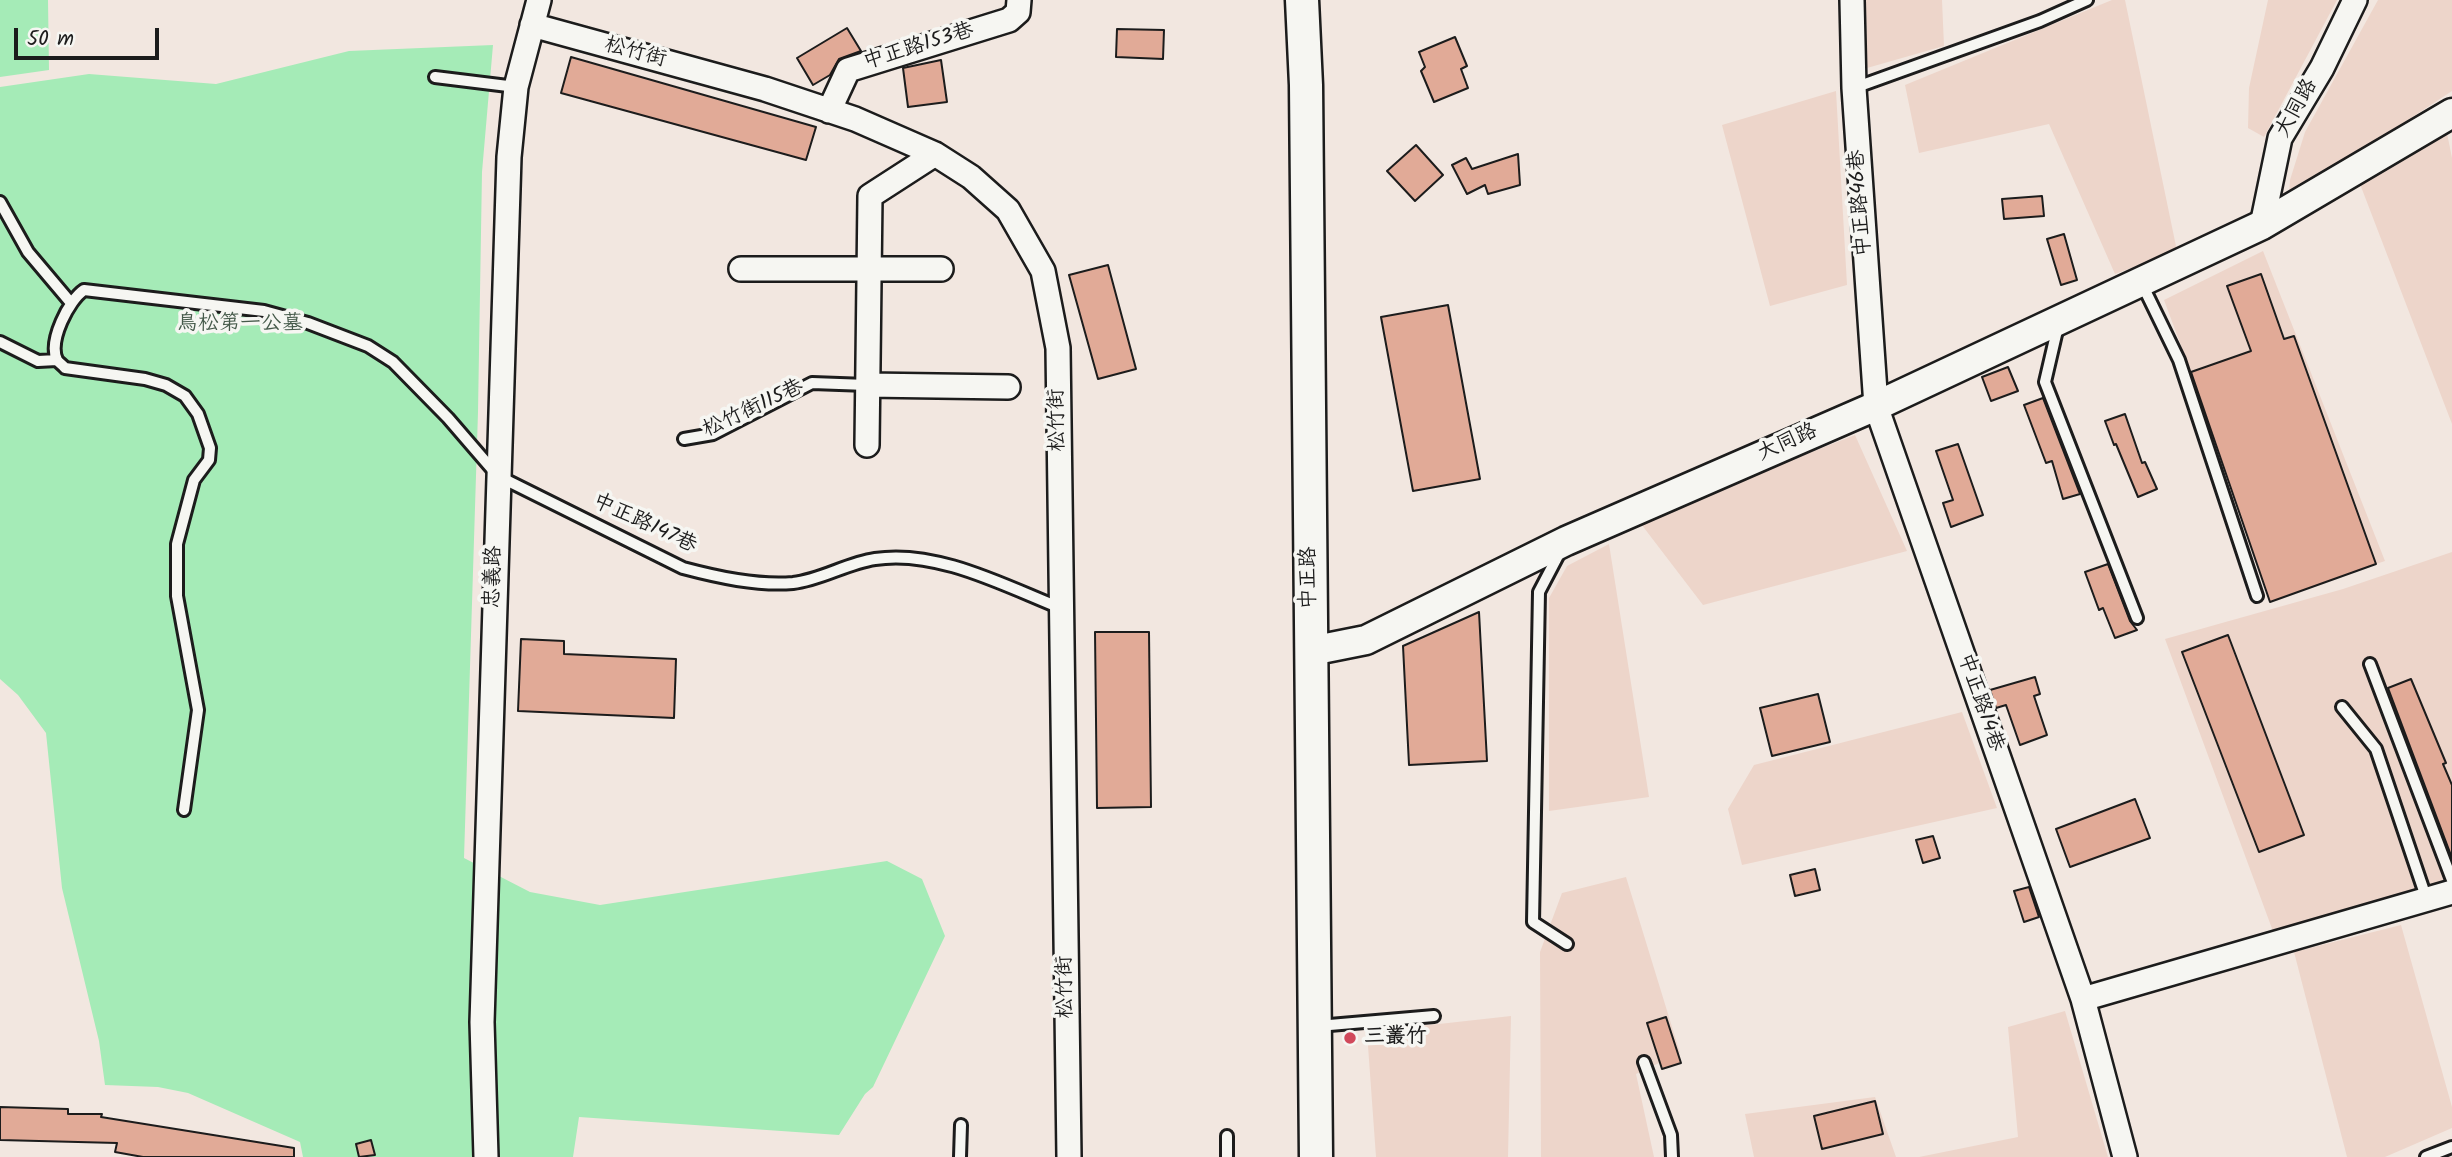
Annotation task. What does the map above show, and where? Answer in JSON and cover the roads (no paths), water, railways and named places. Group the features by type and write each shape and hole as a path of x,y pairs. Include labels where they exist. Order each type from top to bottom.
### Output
{"main road":[{"name":"中正路","path":"1302,0 1306,85 1315,1157"}],"street":[{"name":"忠義路","path":"486,1157 482,1022 509,157 516,87 539,0"},
{"name":"中正路153巷","path":"829,111 848,70 1009,20 1018,12 1018,0"},
{"name":"中正路46巷","path":"1852,0 1854,88 1876,406"},
{"name":"大同路","path":"2262,225 2280,138 2322,68 2355,0"},
{"name":"松竹街","path":"532,25 765,89 906,140 935,154 971,177 1007,210 1043,271 1058,348 1069,1157"},
{"name":"大同路","path":"1311,651 1366,640 1566,541 1876,406 2262,225 2452,113"},
{"path":"867,445 870,196 935,154"},
{"path":"741,269 941,269"},
{"name":"松竹街115巷","path":"867,385 1008,387"},
{"name":"中正路14巷","path":"1876,406 2083,999 2125,1157"},
{"path":"2083,999 2452,892"}],"lane":[{"path":"1854,88 2040,22 2087,0"},
{"path":"435,77 516,87"},
{"path":"0,202 28,251 71,303"},
{"path":"2141,282 2179,360 2257,596"},
{"path":"184,810 198,710 177,596 177,544 194,480 209,460 210,448 198,414 185,396 166,385 145,379 65,368 57,360 55,346 65,311 77,295 84,290 97,291 264,311 308,323 368,346 393,362 448,418 498,475"},
{"path":"2059,320 2045,382 2137,618"},
{"path":"0,342 38,361 57,360"},
{"name":"松竹街115巷","path":"684,439 713,434 812,383 867,385"},
{"name":"中正路147巷","path":"498,475 683,568 709,575 757,582 794,583 875,559 942,562 1063,609"},
{"path":"1566,541 1539,592 1533,922 1567,944"},
{"path":"2370,664 2452,880"},
{"path":"2342,707 2376,749 2427,900"},
{"path":"1315,1026 1434,1016"},
{"path":"1644,1062 1671,1135 1672,1157"},
{"path":"960,1157 961,1125"},
{"path":"1227,1136 1227,1157"},
{"path":"2426,1157 2452,1147"}],"place":[{"name":"三叢竹","path":"1350,1038"}],"park label":[{"name":"鳥松第一公墓","path":"240,325"}]}
